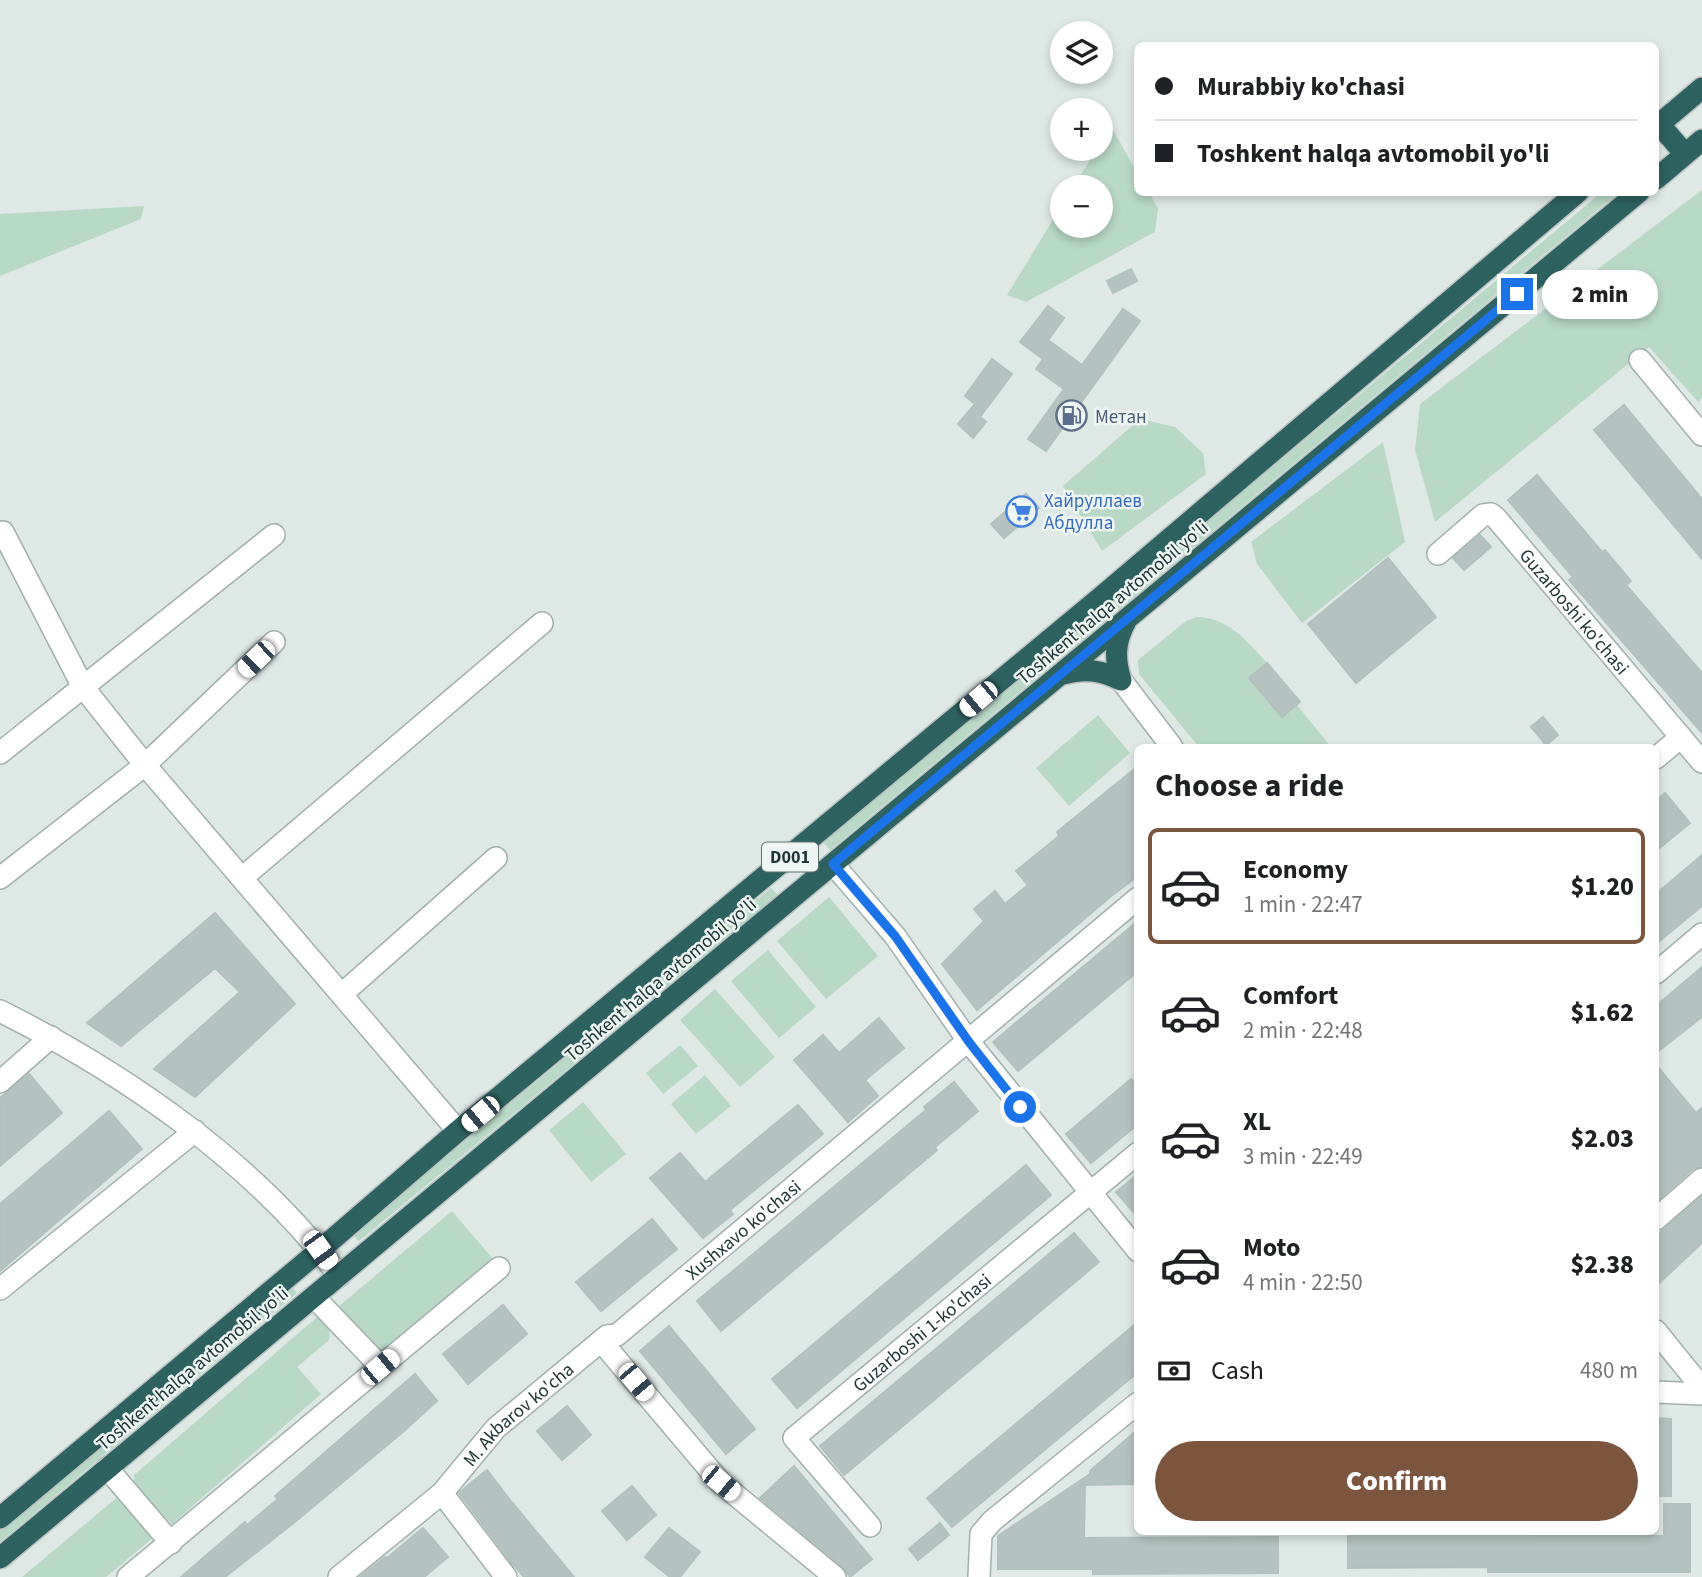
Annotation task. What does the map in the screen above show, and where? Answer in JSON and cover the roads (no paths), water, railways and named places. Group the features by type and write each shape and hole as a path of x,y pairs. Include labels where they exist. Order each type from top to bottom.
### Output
{"highway":[{"path":"1659,123 1702,88"},
{"path":"1659,127 1685,154"},
{"path":"1659,176 1702,140"},
{"name":"Toshkent halqa avtomobil yo'li","path":"0,1518 458,1131 1233,485 1573,196"},
{"name":"Toshkent halqa avtomobil yo'li","path":"0,1558 1634,196"},
{"path":"1121,680 1116,664 1116,650 1119,633 1128,618"},
{"path":"1061,674 1092,669 1121,680"},
{"path":"794,853 815,879"}],"street":[{"path":"1640,360 1702,435"},
{"name":"Guzarboshi ko'chasi","path":"1438,554 1483,515 1491,514 1702,762"},
{"path":"3,532 83,687 145,765 458,1131"},
{"path":"0,752 274,535"},
{"path":"242,878 542,623"},
{"path":"0,878 145,765 274,642"},
{"path":"1121,680 1170,744"},
{"path":"1659,755 1681,737"},
{"path":"342,994 496,858"},
{"path":"833,864 895,936 969,1042 1134,1246"},
{"name":"Xushxavo ko'chasi","path":"601,1341 607,1336 617,1335 1134,901"},
{"path":"1659,970 1702,934"},
{"path":"0,1011 51,1037 195,1131 295,1221 339,1276"},
{"path":"0,1082 51,1037"},
{"path":"0,1289 195,1131"},
{"name":"Guzarboshi 1-ko'chasi","path":"870,1526 794,1438 1134,1156"},
{"path":"1659,1216 1702,1179"},
{"path":"128,1577 499,1268"},
{"path":"314,1297 380,1367"},
{"path":"1659,1335 1702,1388"},
{"path":"601,1341 721,1483 835,1577"},
{"name":"M. Akbarov ko'cha","path":"339,1577 442,1493 496,1428 601,1341"},
{"path":"1659,1392 1702,1394"},
{"path":"979,1577 981,1534 992,1521 1134,1406"},
{"path":"107,1468 171,1543"},
{"path":"442,1493 506,1577"}],"place":[{"name":"Метан","path":"1072,416"},
{"name":"Хайруллаев Абдулла","path":"1021,511"}]}
